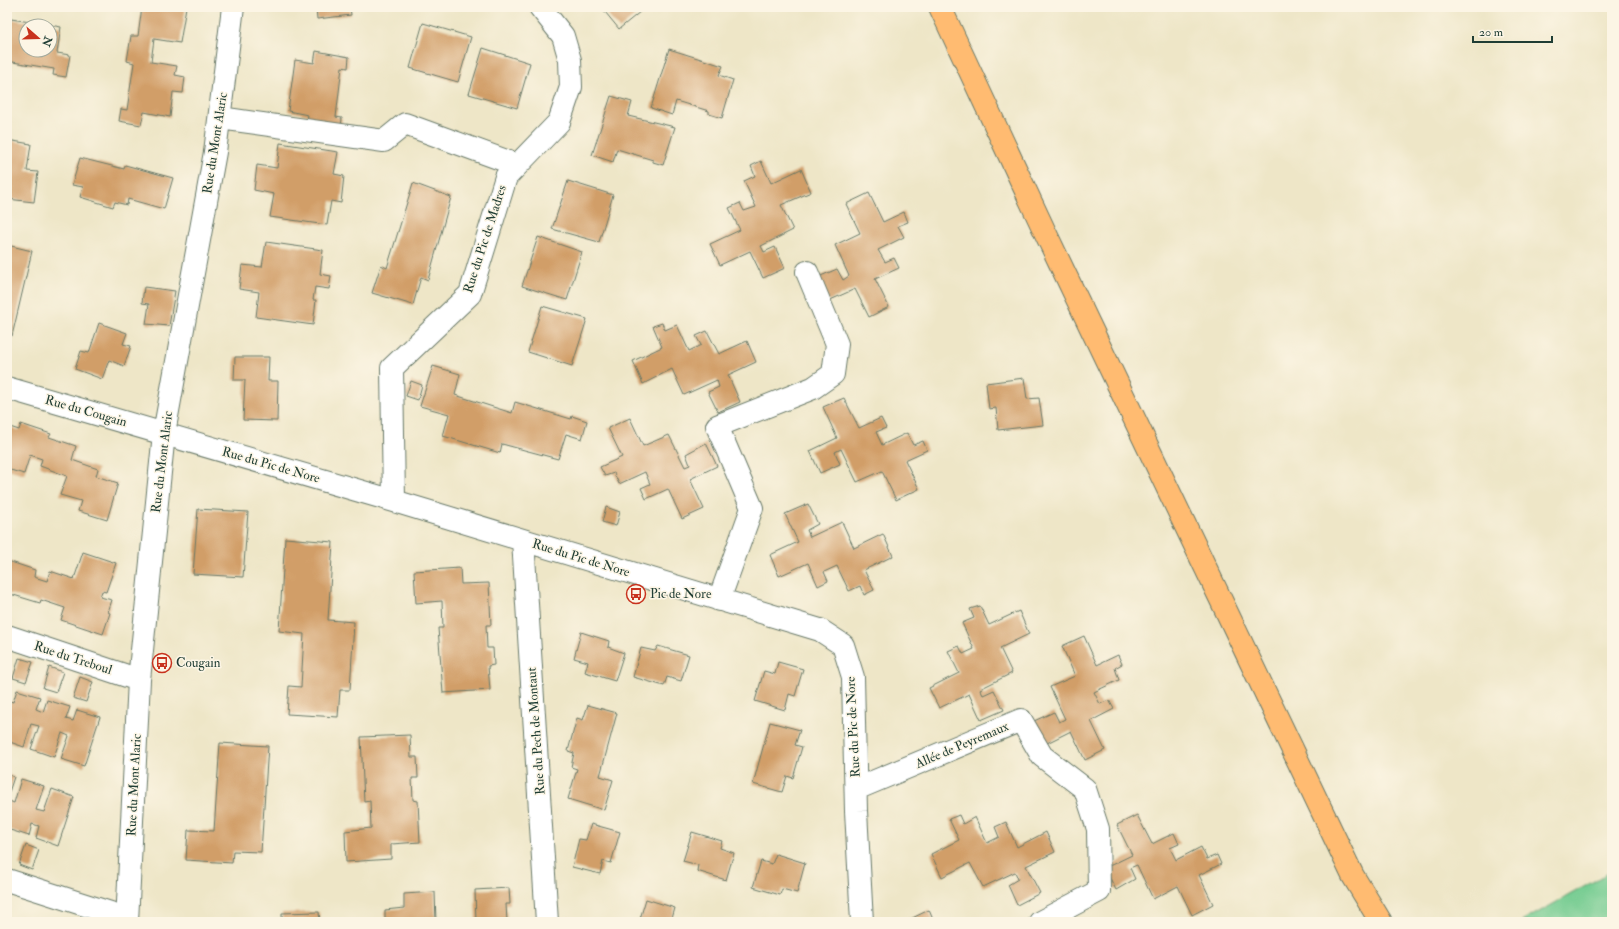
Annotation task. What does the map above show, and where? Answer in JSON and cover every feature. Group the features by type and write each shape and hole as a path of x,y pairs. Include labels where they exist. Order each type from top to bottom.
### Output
{"main road":[{"path":"940,7 1048,240 1350,869 1381,922"}],"street":[{"name":"Rue du Mont Alaric","path":"127,920 139,680 164,433 220,118 234,7"},
{"name":"Rue du Pic de Madres","path":"394,501 392,368 470,294 506,177 558,122 570,87 570,60 563,36 540,7"},
{"path":"220,118 384,141 405,124 516,165"},
{"path":"719,600 752,508 717,426 812,388 833,374 837,344 807,272"},
{"name":"Rue du Cougain","path":"7,388 164,433"},
{"name":"Rue du Pic de Nore","path":"164,433 820,630 843,645 853,677 862,922"},
{"name":"Rue du Pech de Montaut","path":"523,540 547,922"},
{"name":"Rue du Treboul","path":"7,636 139,680"},
{"name":"Allée de Peyremaux","path":"856,790 1021,720 1042,756 1085,789 1098,829 1099,891 1040,922"},
{"path":"7,880 127,920"}],"green space":[{"path":"1612,871 1612,922 1521,922"}],"building":[{"path":"142,7 186,7 180,43 154,39 151,62 177,66 175,75 185,77 183,93 173,92 170,117 144,112 141,125 119,121 121,109 127,110 134,63 127,61 131,36 138,36"},
{"path":"316,7 350,7 351,15 317,19"},
{"path":"601,7 646,7 619,29"},
{"path":"11,19 18,20 18,58 58,58 58,53 70,55 66,77 53,75 54,69 7,61 7,42"},
{"path":"423,23 471,37 458,82 410,68"},
{"path":"58,26 61,27 58,46"},
{"path":"483,48 530,63 517,108 469,94"},
{"path":"669,49 723,66 719,75 733,80 722,118 709,114 709,111 676,101 672,115 651,108"},
{"path":"316,51 349,57 348,68 342,67 336,117 342,118 341,129 306,125 308,115 288,111 295,60 314,63"},
{"path":"611,96 632,102 628,116 675,127 663,165 653,162 653,160 617,149 613,162 592,155"},
{"path":"7,140 31,144 27,171 38,172 34,202 7,199"},
{"path":"280,143 338,152 334,174 344,176 341,203 331,201 327,225 270,217 274,194 254,190 257,165 277,168"},
{"path":"80,158 124,169 125,165 173,178 164,209 128,199 127,205 115,202 113,207 80,197 83,187 72,185"},
{"path":"761,161 771,183 801,169 811,192 781,205 793,230 761,246 764,252 775,247 785,268 763,278 750,251 720,265 710,244 740,230 729,208 740,203 744,211 756,207 744,181 755,176 751,166"},
{"path":"568,181 613,195 599,242 552,229"},
{"path":"413,183 451,197 428,280 421,277 413,305 372,293 381,265 387,268"},
{"path":"869,193 883,222 904,212 908,222 898,226 904,237 878,250 885,262 894,258 899,268 875,279 889,307 869,317 855,289 828,301 816,278 837,269 843,280 849,276 835,245 860,233 846,204"},
{"path":"538,237 582,252 567,300 522,286"},
{"path":"266,242 323,250 320,274 331,276 329,289 315,287 313,300 316,300 313,325 256,317 259,292 239,289 242,265 262,267"},
{"path":"7,245 32,251 12,336 7,335"},
{"path":"144,287 175,291 169,326 146,324 149,304 142,303"},
{"path":"542,306 587,319 572,366 528,352"},
{"path":"99,323 127,333 123,344 131,346 124,366 109,360 102,379 75,369 81,351 89,353"},
{"path":"662,323 665,330 677,325 689,351 701,345 696,336 707,331 719,354 747,341 756,362 728,375 740,402 718,412 708,392 719,387 717,380 684,395 672,369 643,384 633,361 662,347 653,326"},
{"path":"235,357 269,357 268,381 278,381 277,421 243,420 245,380 234,380"},
{"path":"433,366 460,374 455,395 512,413 515,402 571,419 572,416 587,421 582,439 566,434 558,459 502,444 500,453 443,436 449,414 420,406"},
{"path":"1024,378 1027,399 1039,398 1043,425 998,430 996,408 989,409 986,383"},
{"path":"411,381 422,385 418,400 406,396"},
{"path":"844,398 859,428 881,418 886,428 876,432 882,445 907,433 913,445 923,441 927,450 905,460 919,489 896,500 882,471 857,482 841,449 835,452 840,464 820,473 810,451 837,438 823,407"},
{"path":"630,418 643,446 669,435 685,467 690,465 686,454 706,443 717,466 690,479 704,509 682,519 668,489 646,499 641,488 650,484 645,472 619,484 614,473 605,476 600,467 622,457 608,428"},
{"path":"21,424 51,434 49,437 76,446 72,460 98,469 96,476 118,483 107,520 78,511 81,501 60,495 67,476 40,466 42,459 30,455 24,474 7,469 7,426 19,430"},
{"path":"808,504 818,524 807,530 810,537 842,522 854,548 883,534 893,556 864,570 874,590 864,595 860,586 849,591 837,566 824,572 828,581 818,586 808,563 779,576 770,555 798,542 785,514"},
{"path":"606,507 620,512 616,526 602,522"},
{"path":"198,509 248,512 243,577 193,574"},
{"path":"285,538 333,542 328,620 354,622 350,690 340,690 338,717 287,714 289,686 301,687 304,634 279,631"},
{"path":"83,552 116,563 106,592 102,591 100,597 112,600 108,612 110,613 103,634 61,620 65,608 41,600 40,603 7,593 8,561 35,570 34,577 47,581 50,571 74,579"},
{"path":"460,568 461,584 489,583 491,625 486,625 487,648 493,648 494,665 488,666 490,690 443,693 438,628 443,628 442,601 416,603 414,571"},
{"path":"980,606 989,625 1019,611 1029,634 1000,648 1012,673 980,689 983,695 994,690 1004,710 981,720 969,694 939,708 929,688 959,673 948,651 959,646 963,654 974,649 962,623 974,618 970,609"},
{"path":"581,632 609,641 608,647 624,653 615,681 585,672 588,662 574,658"},
{"path":"1084,636 1097,665 1118,655 1122,664 1115,668 1119,680 1094,692 1100,704 1109,700 1114,709 1091,721 1105,750 1085,760 1071,731 1045,744 1034,721 1054,712 1059,722 1065,719 1050,687 1075,676 1062,646"},
{"path":"658,646 689,655 681,681 667,677 664,686 633,677 641,648 655,651"},
{"path":"19,658 33,662 26,682 13,678"},
{"path":"778,662 803,669 795,696 789,694 785,710 755,701 764,671 775,674"},
{"path":"49,667 63,672 56,692 43,688"},
{"path":"80,677 93,682 86,702 73,698"},
{"path":"17,690 40,697 36,709 43,712 47,700 70,707 66,719 73,721 77,710 100,717 84,766 61,759 69,736 62,733 54,757 31,749 39,726 31,724 24,747 7,741 7,721 9,715 7,715 7,700 13,702"},
{"path":"588,705 617,713 600,776 613,780 604,810 568,799 577,769 571,767 574,753 568,751 577,718 583,720"},
{"path":"770,722 800,730 795,745 802,747 793,778 787,776 782,792 753,784"},
{"path":"410,735 411,757 417,757 418,778 412,778 413,800 418,801 420,842 391,844 391,859 346,862 345,831 371,828 370,801 364,802 361,737"},
{"path":"220,743 268,746 261,852 233,851 232,863 186,860 188,830 214,831"},
{"path":"7,774 14,777 7,798"},
{"path":"21,779 44,786 36,810 44,812 52,789 74,797 58,846 36,838 39,826 32,824 29,836 7,829 9,817 7,816 7,800 14,803"},
{"path":"959,815 963,824 975,817 987,843 999,837 995,827 1006,822 1017,847 1046,832 1055,852 1026,866 1040,893 1017,905 1008,885 1018,879 1015,872 983,887 970,863 942,877 931,854 959,840 949,819"},
{"path":"1137,815 1152,844 1174,833 1179,844 1170,848 1176,860 1201,847 1207,859 1217,855 1221,864 1199,875 1213,904 1192,915 1178,886 1153,899 1137,865 1130,868 1135,879 1116,890 1105,868 1132,855 1117,825"},
{"path":"591,824 620,832 611,863 603,861 600,874 572,867 579,839 586,840"},
{"path":"692,832 722,841 720,848 734,853 726,880 697,871 698,865 683,861"},
{"path":"26,845 39,850 32,870 19,865"},
{"path":"776,854 805,863 797,893 782,889 780,895 753,887 761,861 772,864"},
{"path":"509,888 510,904 506,904 507,922 476,922 475,890"},
{"path":"435,892 436,922 385,922 385,910 404,908 404,894"},
{"path":"646,899 675,908 671,922 639,922"},
{"path":"929,910 934,922 906,921"},
{"path":"319,912 320,922 282,922 282,913"}],"place":[{"name":"Pic de Nore","path":"636,594"},
{"name":"Cougain","path":"162,663"}]}
